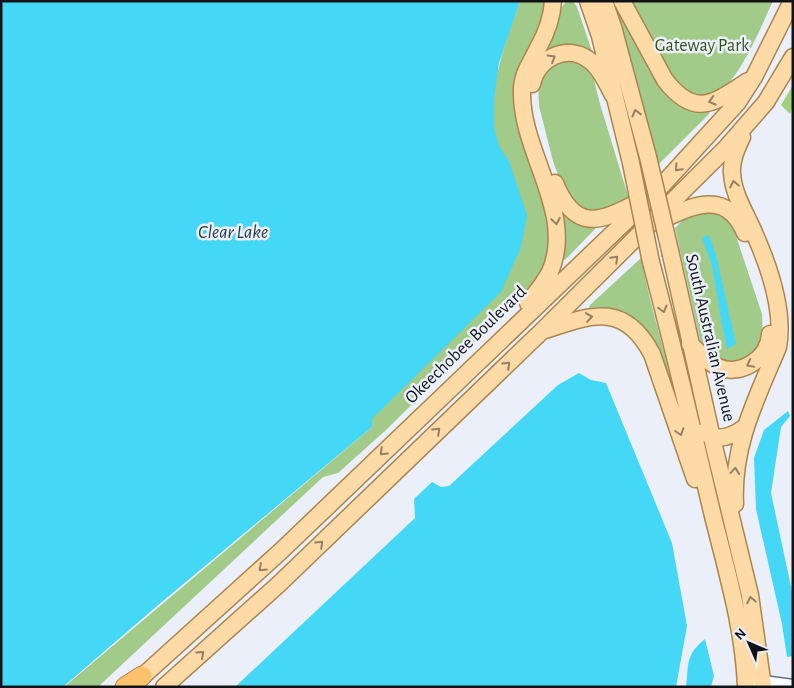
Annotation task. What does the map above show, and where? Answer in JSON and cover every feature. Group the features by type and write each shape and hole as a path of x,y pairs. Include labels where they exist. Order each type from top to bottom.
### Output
{"highway":[{"path":"125,687 136,682"}],"main road":[{"path":"588,1 600,36 631,163 651,262 722,551 741,636 746,683"},
{"path":"622,1 665,80 673,91 682,98 698,103 710,103 754,77"},
{"name":"Okeechobee Boulevard","path":"136,682 281,551 654,194 728,114 754,77 792,1"},
{"name":"South Australian Avenue","path":"603,3 613,27 648,157 690,344 750,595 763,684"},
{"path":"494,346 540,288 549,272 556,248 557,231 553,204 532,147 521,93 524,74 538,49 555,4"},
{"path":"614,95 590,61 578,54 560,54 550,57 535,74 532,83 535,115 552,176 563,201 577,215 583,218 592,219 609,216 654,194"},
{"path":"164,687 279,584 543,330 725,150 774,91 793,57"},
{"path":"736,537 734,480 736,462 745,427 780,338 776,299 769,274 761,248 738,200 732,172 732,161 747,125"},
{"path":"647,227 681,211 701,205 714,204 726,209 737,219 744,230 768,306 770,339 763,354 743,368 728,369 712,363 690,344"},
{"path":"543,330 588,316 601,315 615,318 637,331 652,354 694,479 722,551"},
{"path":"689,413 702,430 712,438 730,436 745,427"}],"street":[{"path":"746,683 793,686"}],"green space":[{"path":"520,1 545,1 542,17 532,46 514,81 517,117 548,218 549,237 546,258 536,282 385,431 338,473 323,477 98,687 64,687 372,427 372,419 509,161 498,145 494,127 494,91 502,53"},
{"path":"567,1 573,1 577,7 593,54 576,48 565,47 539,59 557,12"},
{"name":"Gateway Park","path":"627,1 773,1 739,70 720,92 707,97 680,92"},
{"path":"613,2 617,2 666,90 710,107 709,114 659,164"},
{"path":"566,59 587,64 585,67 594,80 629,199 599,211 579,211 567,200 553,161 539,106 538,82 550,64"},
{"path":"793,85 793,106 790,114 781,105"},
{"path":"557,204 596,225 595,229 565,260 560,258"},
{"path":"705,210 720,213 733,227 762,314 763,340 758,351 735,365 708,355 700,340 675,228 683,220 703,214"},
{"path":"641,258 686,436 657,352 644,328 619,311 601,307 589,308"}],"water":[{"name":"Clear Lake","path":"1,1 520,1 499,63 494,99 494,126 499,146 509,161 527,215 521,247 501,292 372,419 372,427 63,687 1,687"},
{"path":"709,235 716,255 736,344 727,349 712,265 702,238"},
{"path":"579,373 591,380 606,383 672,543 687,626 676,687 235,687 415,518 414,499 432,482 441,487 449,486 558,385"},
{"path":"788,411 790,416 781,427 771,493 793,596 793,656 787,657 782,624 756,509 754,458 764,430"},
{"path":"705,639 714,676 711,687 686,687 689,660 694,650"}]}
